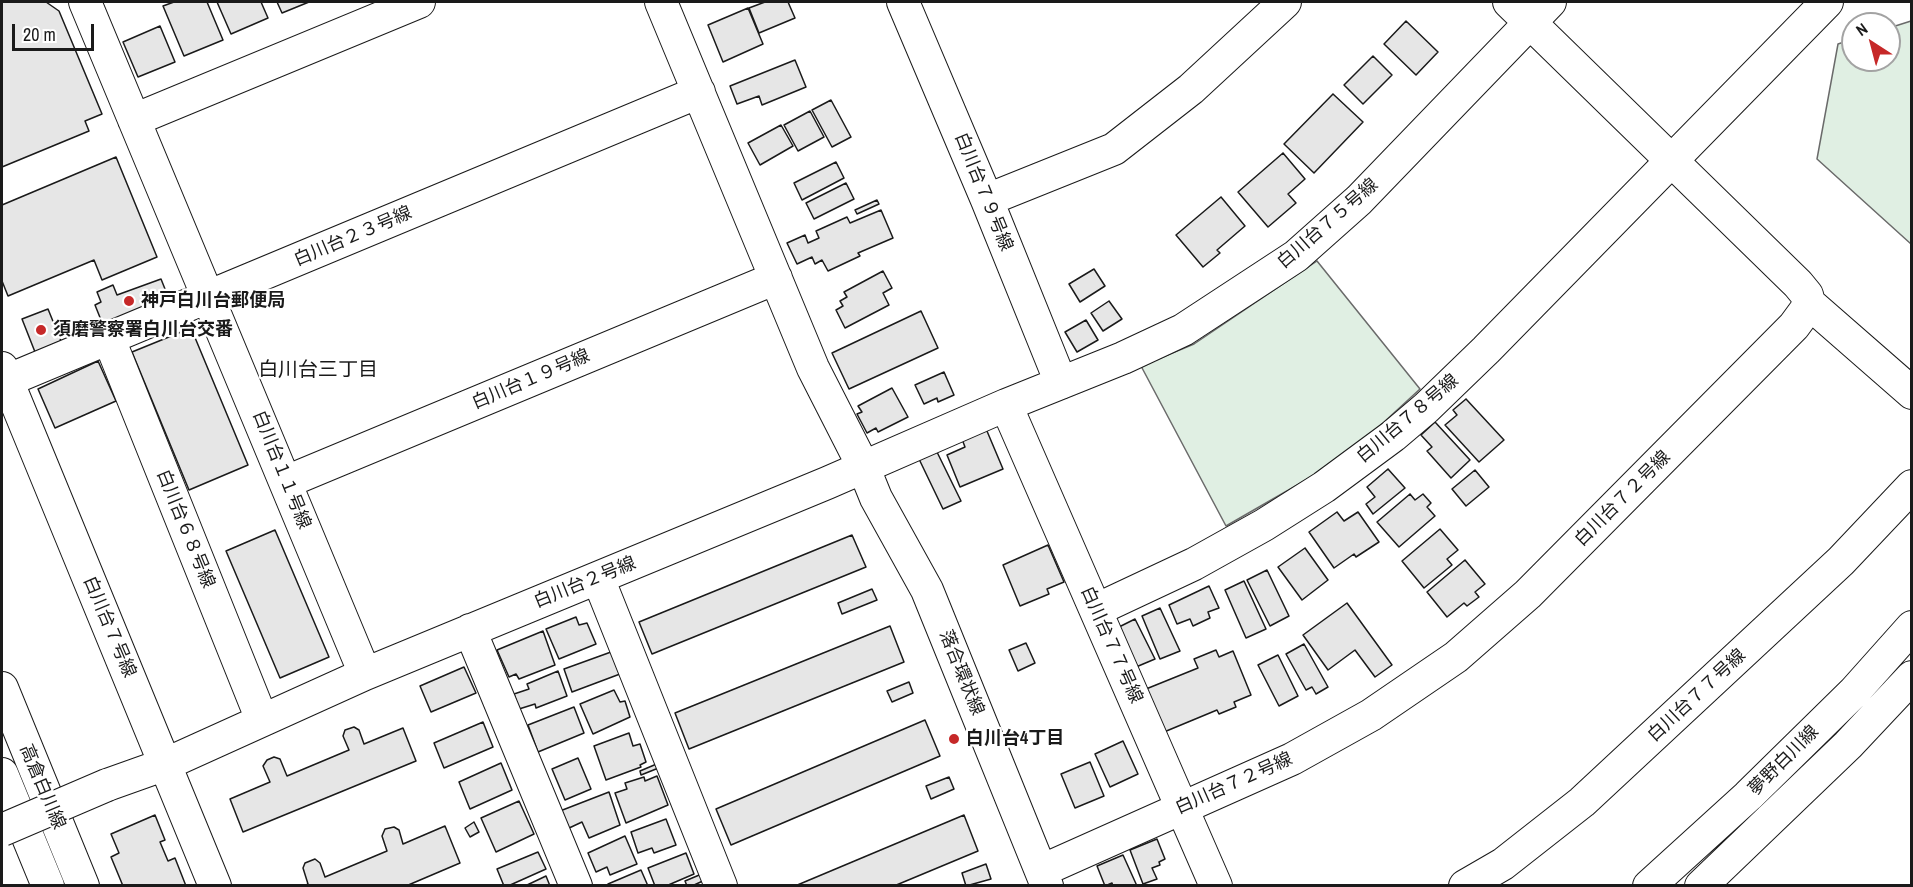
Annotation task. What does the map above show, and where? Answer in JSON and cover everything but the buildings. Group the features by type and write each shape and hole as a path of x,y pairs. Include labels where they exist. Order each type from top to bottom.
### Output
{"street":[{"name":"白川台１１号線","path":"85,2 365,674"},
{"path":"134,120 419,2"},
{"name":"落合環状線","path":"662,2 813,368 863,466 876,498 927,590 1044,878"},
{"path":"987,200 1114,149 1191,89 1285,2"},
{"name":"白川台７８号線","path":"1096,610 1194,564 1255,530 1324,486 1393,436 1426,408 1486,350 1827,2"},
{"name":"白川台７９号線","path":"914,5 987,200 1061,383"},
{"path":"1529,8 1671,160 1798,284 1807,295 1809,303 1911,393"},
{"name":"白川台７５号線","path":"1006,405 1124,358 1183,330 1296,256 1359,200 1529,8"},
{"name":"白川台２３号線","path":"4,375 109,339 699,92"},
{"name":"白川台１９号線","path":"286,482 776,278"},
{"name":"白川台７２号線","path":"1044,878 1183,807 1302,753 1371,715 1456,657 1563,560 1794,326 1809,303"},
{"name":"白川台６８号線","path":"109,339 262,720"},
{"name":"白川台７号線","path":"4,375 215,885"},
{"name":"白川台７７号線","path":"1006,405 1216,885"},
{"name":"白川台２号線","path":"2,830 107,785 166,764 365,674 827,483 1006,405"},
{"name":"白川台７７号線","path":"1465,885 1503,864 1582,802 1841,561 1911,486"},
{"path":"598,578 721,885"},
{"name":"夢野白川線","path":"1648,885 1756,788 1854,692 1911,627"},
{"path":"470,630 576,885"},
{"name":"夢野白川線","path":"1701,885 1848,745 1911,677"},
{"name":"高倉白川線","path":"2,688 83,885"},
{"name":"高倉白川線","path":"2,774 48,885"}],"green space":[{"path":"1912,21 1911,244 1817,159 1838,44 1841,43 1841,72 1901,72 1901,24"},
{"path":"1317,261 1420,389 1371,434 1332,465 1226,526 1141,366 1194,344"}],"place":[{"name":"神戸白川台郵便局","path":"129,301"},
{"name":"須磨警察署白川台交番","path":"41,330"},
{"name":"白川台4丁目","path":"954,739"}],"district":[{"name":"白川台三丁目","path":"318,371"}]}
